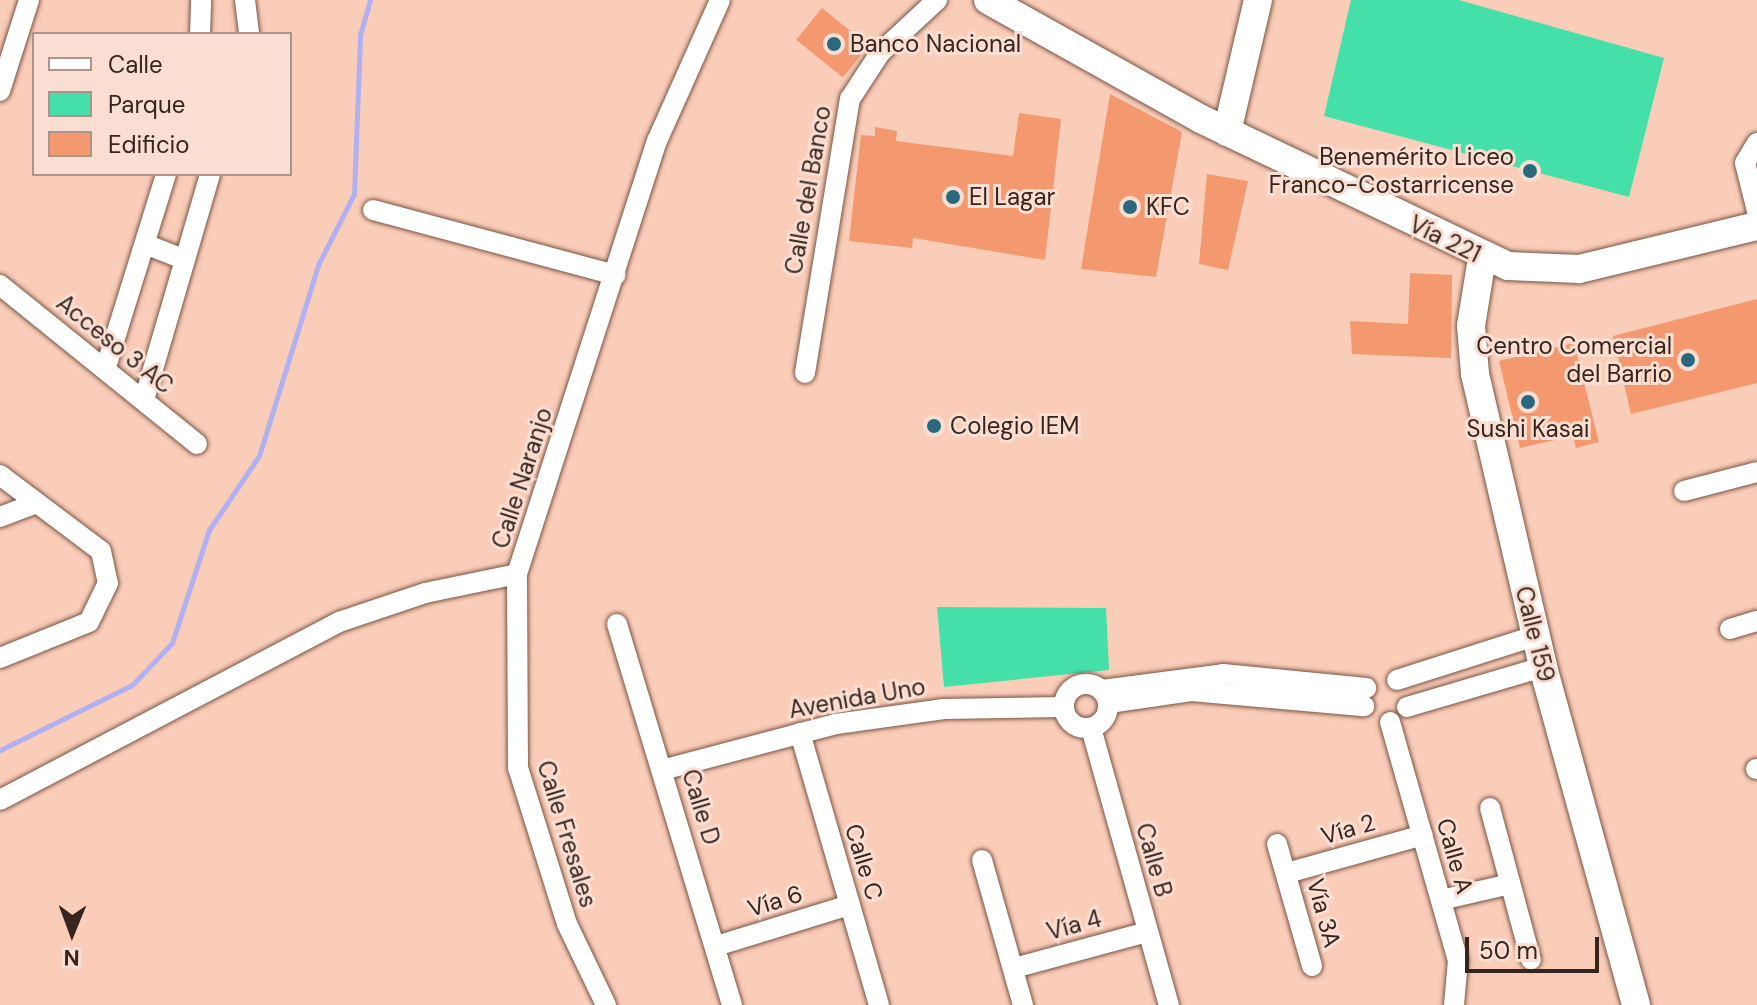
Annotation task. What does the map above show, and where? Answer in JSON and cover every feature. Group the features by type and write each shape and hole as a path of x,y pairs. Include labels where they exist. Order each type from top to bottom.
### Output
{"street":[{"path":"200,32 201,0"},
{"path":"245,0 249,32"},
{"name":"Calle Naranjo","path":"0,800 339,622 425,593 517,574 657,141 720,0"},
{"name":"Calle del Banco","path":"805,373 850,99 880,53 937,0"},
{"name":"Vía 221","path":"988,0 1227,132 1482,258 1579,269 1757,226"},
{"path":"1227,132 1258,0"},
{"path":"0,91 21,4"},
{"path":"1757,143 1745,163 1757,211"},
{"path":"106,367 165,176"},
{"path":"144,400 209,176"},
{"path":"373,210 615,275"},
{"path":"145,244 183,259"},
{"name":"Calle 159","path":"1482,258 1471,326 1475,374 1535,636 1636,1005"},
{"name":"Acceso 3 AC","path":"0,285 106,367 197,444"},
{"path":"1684,491 1757,472"},
{"path":"0,475 34,504 101,551 105,599 89,622 0,658"},
{"path":"0,517 34,504"},
{"name":"Calle Fresales","path":"517,574 518,768 567,924 606,1005"},
{"path":"1730,629 1757,621"},
{"name":"Calle D","path":"617,624 732,1005"},
{"path":"1365,697 1380,678 1397,680 1535,636"},
{"path":"1105,697 1101,723 1091,728 1070,722 1064,707 1073,687 1105,697 1223,674 1365,697 1390,722 1407,707 1543,667"},
{"path":"1397,680 1407,707"},
{"name":"Avenida Uno","path":"662,770 800,733 944,709 1064,707"},
{"name":"Calle A","path":"1390,722 1458,960 1454,1005"},
{"name":"Calle B","path":"1091,728 1169,1005"},
{"name":"Calle C","path":"800,733 879,1005"},
{"path":"1490,808 1531,960"},
{"name":"Vía 2","path":"1287,873 1423,835"},
{"name":"Vía 3A","path":"1277,844 1312,966"},
{"path":"982,860 1023,1005"},
{"path":"1441,900 1510,884"},
{"name":"Vía 6","path":"716,946 849,905"},
{"name":"Vía 4","path":"1014,968 1147,932"}],"green space":[{"path":"1351,0 1459,0 1664,58 1629,197 1324,116"},
{"path":"937,607 1106,608 1109,670 944,687"}],"building":[{"name":"Banco Nacional","path":"822,8 869,46 843,78 796,40"},
{"name":"KFC","path":"1110,94 1182,132 1156,277 1081,269"},
{"name":"El Lagar","path":"1019,113 1061,119 1045,260 913,238 912,248 849,241 861,135 875,136 875,127 897,131 896,141 1013,156"},
{"path":"1207,174 1248,181 1228,270 1199,264"},
{"path":"1410,273 1452,275 1451,358 1352,354 1350,321 1408,324"},
{"name":"Centro Comercial del Barrio","path":"1757,299 1757,383 1631,414 1613,336"},
{"name":"Centro Comercial del Barrio","path":"1574,343 1599,442 1576,448 1573,436 1520,448 1499,361"}],"waterway":[{"path":"0,750 132,685 172,643 209,530 259,456 318,265 354,194 360,35 370,0"}],"place":[{"name":"Banco Nacional","path":"834,44"},
{"name":"Benemérito Liceo Franco-Costarricense","path":"1530,171"},
{"name":"El Lagar","path":"953,197"},
{"name":"KFC","path":"1130,207"},
{"name":"Centro Comercial del Barrio","path":"1688,360"},
{"name":"Sushi Kasai","path":"1528,402"},
{"name":"Colegio IEM","path":"934,426"}]}
